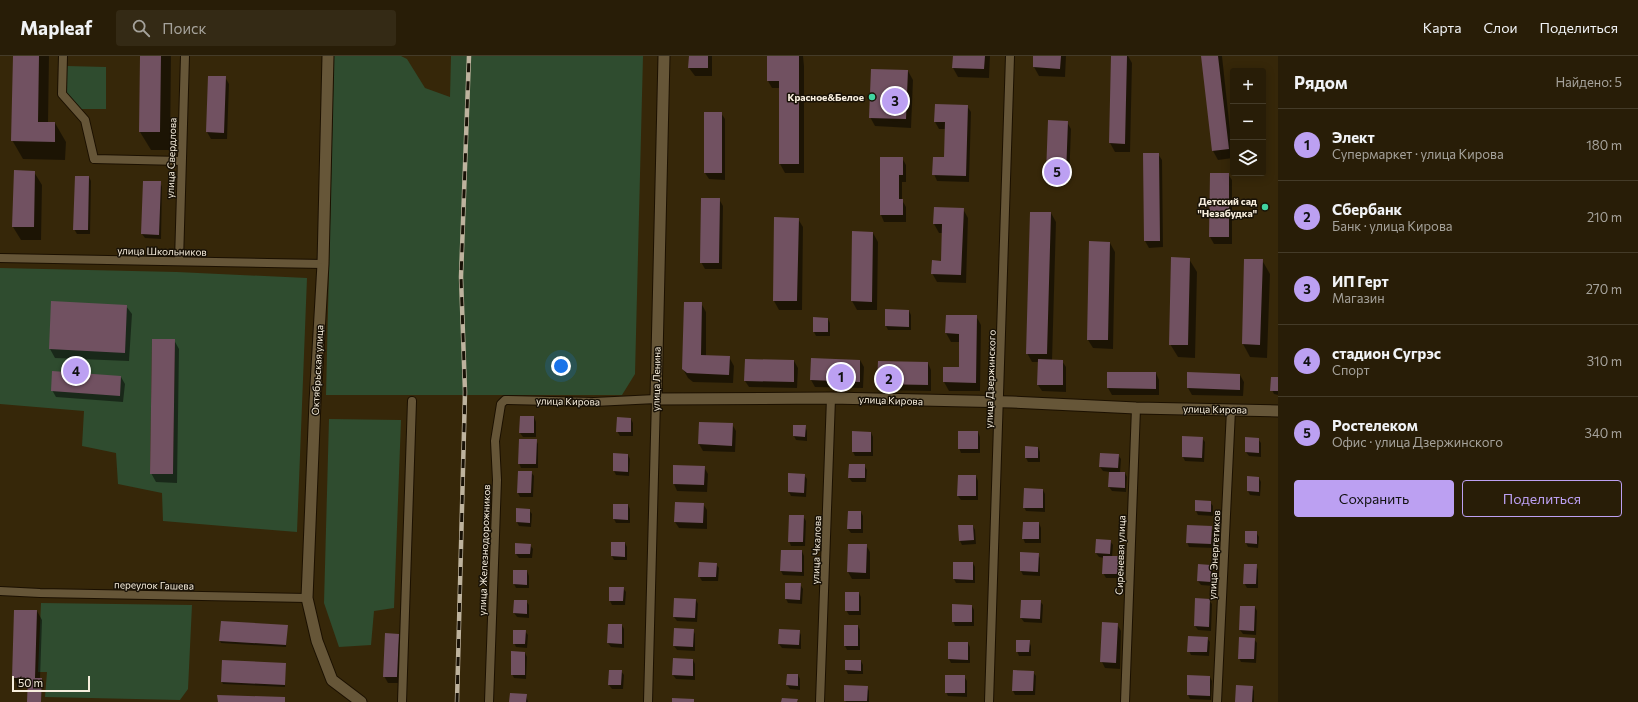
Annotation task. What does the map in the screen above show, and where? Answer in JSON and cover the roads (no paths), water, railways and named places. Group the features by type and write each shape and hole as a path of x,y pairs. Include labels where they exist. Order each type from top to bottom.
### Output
{"street":[{"path":"63,56 62,94 85,120 94,159 181,161"},
{"name":"улица Свердлова","path":"179,261 185,56"},
{"name":"Октябрьская улица","path":"328,56 324,264 315,402 308,598 317,641 332,680 361,702"},
{"name":"улица Ленина","path":"648,702 664,56"},
{"name":"улица Дзержинского","path":"989,702 1007,191 1010,56"},
{"name":"улица Школьников","path":"0,258 324,264"},
{"name":"улица Кирова","path":"505,400 594,402 656,399 831,398 1278,411"},
{"name":"улица Чкалова","path":"820,702 831,398"},
{"name":"улица Железнодорожников","path":"489,702 496,480 495,441 500,407 505,400"},
{"path":"402,702 412,401"},
{"name":"Сиреневая улица","path":"1125,702 1136,408"},
{"name":"улица Энергетиков","path":"1217,702 1231,410"},
{"name":"переулок Гашева","path":"0,590 40,593 308,598"}],"railway":[{"path":"457,702 465,392 461,277 469,56"}],"place":[{"name":"Красное&Белое","path":"872,97"},
{"name":"ИП Герт","path":"895,101"},
{"name":"Ростелеком","path":"1057,172"},
{"name":"Детский сад \"Незабудка\"","path":"1265,207"},
{"name":"стадион Сугрэс","path":"76,371"},
{"name":"Элект","path":"841,377"},
{"name":"Сбербанк","path":"889,379"}]}
